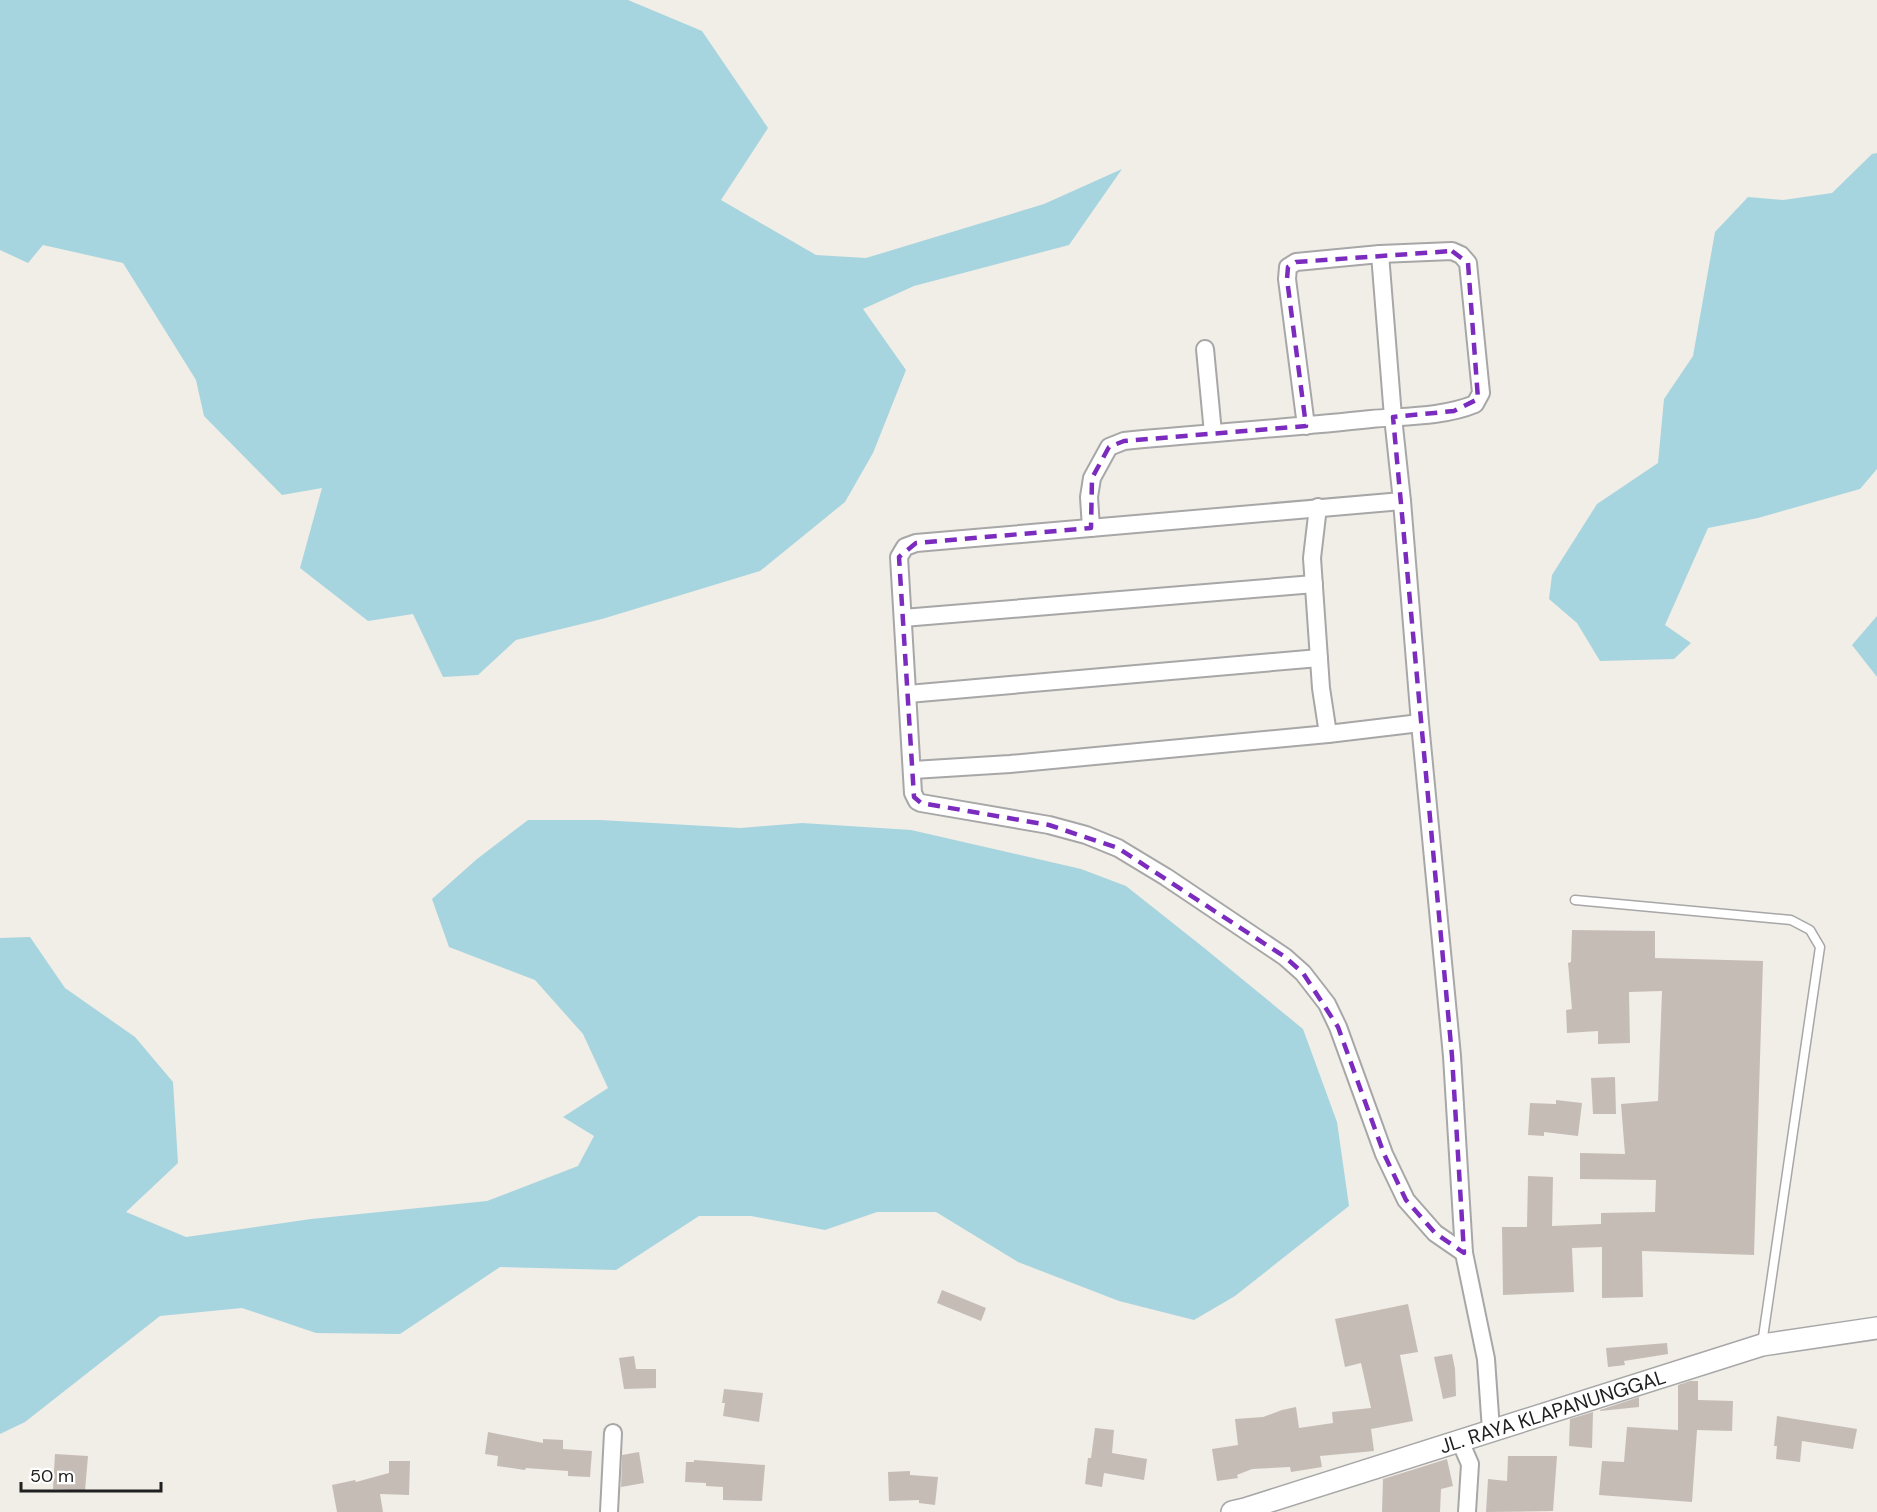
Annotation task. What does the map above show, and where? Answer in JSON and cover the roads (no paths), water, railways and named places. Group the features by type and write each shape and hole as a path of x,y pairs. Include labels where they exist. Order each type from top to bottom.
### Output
{"street":[{"path":"1091,528 1089,497 1092,478 1108,447 1124,441 1306,426 1393,417 1466,408 1475,404 1481,393 1468,263 1461,255 1452,251 1380,254 1296,262 1288,267 1287,279 1306,426"},
{"path":"1380,254 1420,723 1452,1056 1464,1253 1486,1359 1491,1430"},
{"path":"1205,349 1213,433"},
{"path":"1402,501 916,543 905,547 899,557 913,793 917,801 921,803 1049,825 1086,835 1118,848 1166,877 1285,957 1303,973 1327,1004 1338,1027 1384,1154 1406,1200 1435,1233 1464,1253"},
{"path":"1318,507 1312,558 1319,658 1328,734"},
{"path":"903,618 1314,584"},
{"path":"908,694 1319,658"},
{"path":"913,770 1010,764 1420,723"},
{"name":"JL. RAYA KLAPANUNGGAL","path":"1232,1512 1762,1345 1877,1328"},
{"path":"609,1512 613,1433"},
{"path":"1460,1441 1470,1464 1467,1512"}],"lane":[{"path":"1575,900 1791,920 1809,930 1820,947 1762,1345"}],"water":[{"path":"0,0 628,0 702,31 768,128 721,200 816,255 866,258 1044,204 1122,169 1069,245 914,286 863,309 906,370 873,453 845,502 760,571 602,619 516,640 478,675 443,677 413,614 368,621 300,568 322,488 282,495 204,416 196,380 123,263 43,245 28,263 0,250"},
{"path":"1877,153 1877,469 1860,489 1758,518 1708,528 1665,625 1691,643 1674,659 1600,661 1577,623 1549,599 1552,575 1597,504 1658,463 1664,399 1693,356 1715,232 1748,197 1783,200 1832,193 1872,154"},
{"path":"1877,616 1877,677 1852,645"},
{"path":"528,820 600,820 741,828 802,823 911,830 1081,869 1126,886 1303,1029 1337,1122 1349,1206 1235,1296 1194,1320 1119,1301 1018,1262 936,1212 877,1212 825,1230 751,1216 699,1216 616,1270 500,1267 400,1334 316,1333 242,1308 160,1316 25,1422 0,1434 0,938 30,937 65,988 135,1037 173,1082 178,1163 126,1212 186,1237 311,1219 487,1201 578,1166 594,1136 563,1117 608,1088 583,1034 535,980 449,947 432,899 477,859"}]}
